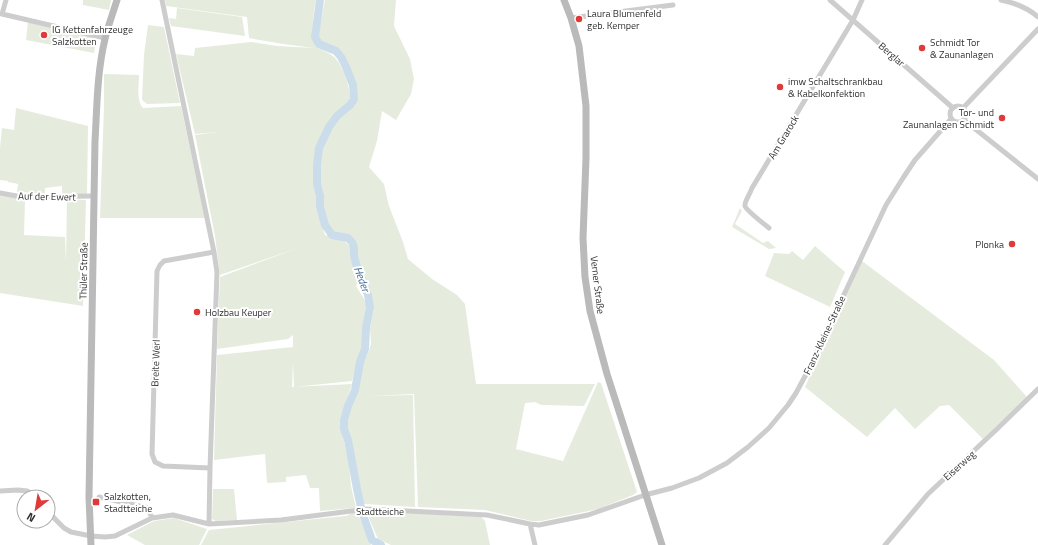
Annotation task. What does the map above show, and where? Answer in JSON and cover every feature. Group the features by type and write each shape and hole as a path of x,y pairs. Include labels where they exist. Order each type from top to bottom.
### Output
{"main road":[{"name":"Thüler Straße","path":"91,545 90,497 97,89 105,38 117,0"},
{"name":"Verner Straße","path":"564,0 579,46 586,106 583,238 585,277 590,311 607,374 662,545"}],"street":[{"path":"6,0 2,14 105,38"},
{"path":"162,0 214,252 216,272 209,524"},
{"name":"Berglar","path":"830,0 953,108"},
{"path":"853,20 862,0"},
{"path":"1001,0 1013,2 1032,12 1038,17"},
{"path":"571,18 672,5"},
{"name":"Am Grarock","path":"769,228 745,207 745,203 752,188 853,20"},
{"path":"963,108 1038,29"},
{"path":"958,106 963,108 966,112 966,117 962,122 957,123 951,119 950,112 953,108 958,106"},
{"name":"Franz-Kleine-Straße","path":"646,495 672,488 699,478 727,463 738,456 759,438 779,416 796,393 806,375 889,199 915,160 951,119"},
{"path":"964,120 1038,179"},
{"name":"Auf der Ewert","path":"0,193 22,197 94,196"},
{"name":"Breite Werl","path":"210,468 163,466 155,462 152,454 157,271 164,261 214,252"},
{"name":"Eiserweg","path":"885,545 928,494 1038,389"},
{"path":"0,491 16,490"},
{"name":"Stadtteiche","path":"56,520 71,532 105,537 115,536 152,518 173,515 209,524 281,520 367,509 487,515 539,525 588,516 646,495"},
{"path":"99,497 148,508 152,518"},
{"path":"530,524 535,545"}],"shaded area":[{"path":"83,0 111,0 109,10 83,5"},
{"path":"165,0 316,0 312,33 313,40 317,46 337,60 343,70 350,92 350,97 343,107 348,104 351,107 356,100 356,87 349,66 336,48 330,44 321,42 318,37 325,0 396,0 394,26 410,59 414,79 411,94 396,120 382,111 377,141 369,167 384,184 389,206 408,259 432,279 457,295 465,304 476,384 595,384 584,406 541,405 535,402 525,403 516,449 563,461 598,382 601,383 637,492 598,509 541,521 531,521 485,510 418,507 414,394 368,396 413,395 415,507 364,504 359,488 346,420 350,406 357,392 363,363 369,351 371,343 370,329 374,309 370,292 359,264 357,244 354,238 337,234 326,222 321,184 316,208 325,235 343,240 350,246 358,282 356,286 367,307 363,346 352,381 296,387 352,384 340,422 356,508 320,511 319,488 310,488 306,475 286,477 286,482 267,483 265,454 214,460 217,355 293,347 293,335 288,339 217,349 220,277 298,248 220,275 215,236 195,135 217,132 195,134 176,54 194,56 195,48 251,42 277,46 314,48 249,38 247,17 166,6","holes":["293,362 294,387 292,387"]},
{"path":"177,8 242,17 245,36 171,26 169,18 176,19"},
{"path":"28,22 94,37 96,39 94,53 26,40"},
{"path":"148,25 164,27 180,103 147,104 142,99 144,55"},
{"path":"104,74 139,75 139,101 143,108 181,106 205,218 100,218"},
{"path":"16,108 88,126 87,194 62,194 62,186 45,188 45,194 17,192 18,184 0,180 0,148 2,128 14,130"},
{"path":"0,195 25,200 24,235 65,237 66,263 67,199 86,200 83,306 0,293"},
{"path":"740,208 742,211 735,224 763,243 768,241 776,248 769,249 732,227"},
{"path":"815,246 845,272 830,307 765,276 774,253 789,254 792,251 803,260"},
{"path":"862,261 994,360 1027,397 983,439 949,405 940,406 915,429 895,408 867,437 805,387"},
{"path":"213,489 234,489 237,520 216,521 212,519"},
{"path":"366,511 481,517 485,521 490,545 391,545 378,539"},
{"path":"357,512 371,545 201,545 209,530 345,516"},
{"path":"174,518 207,529 199,545 145,545 127,535 154,521"}],"waterway":[{"name":"Heder","path":"320,0 315,37 319,44 336,51 341,57 353,85 354,99 350,105 337,116 329,127 319,148 317,184 320,196 320,207 325,225 332,235 348,238 352,242 356,264 368,295 370,308 366,328 365,349 360,362 355,390 344,420 344,429 348,440 362,512 372,540 381,545"}],"place":[{"name":"Laura Blumenfeld geb. Kemper","path":"579,19"},
{"name":"IG Kettenfahrzeuge Salzkotten","path":"44,35"},
{"name":"Schmidt Tor & Zaunanlagen","path":"922,48"},
{"name":"imw Schaltschrankbau & Kabelkonfektion","path":"780,87"},
{"name":"Tor- und Zaunanlagen Schmidt","path":"1002,118"},
{"name":"Plonka","path":"1012,244"},
{"name":"Holzbau Keuper","path":"197,312"},
{"name":"Salzkotten, Stadtteiche","path":"96,502"}]}
